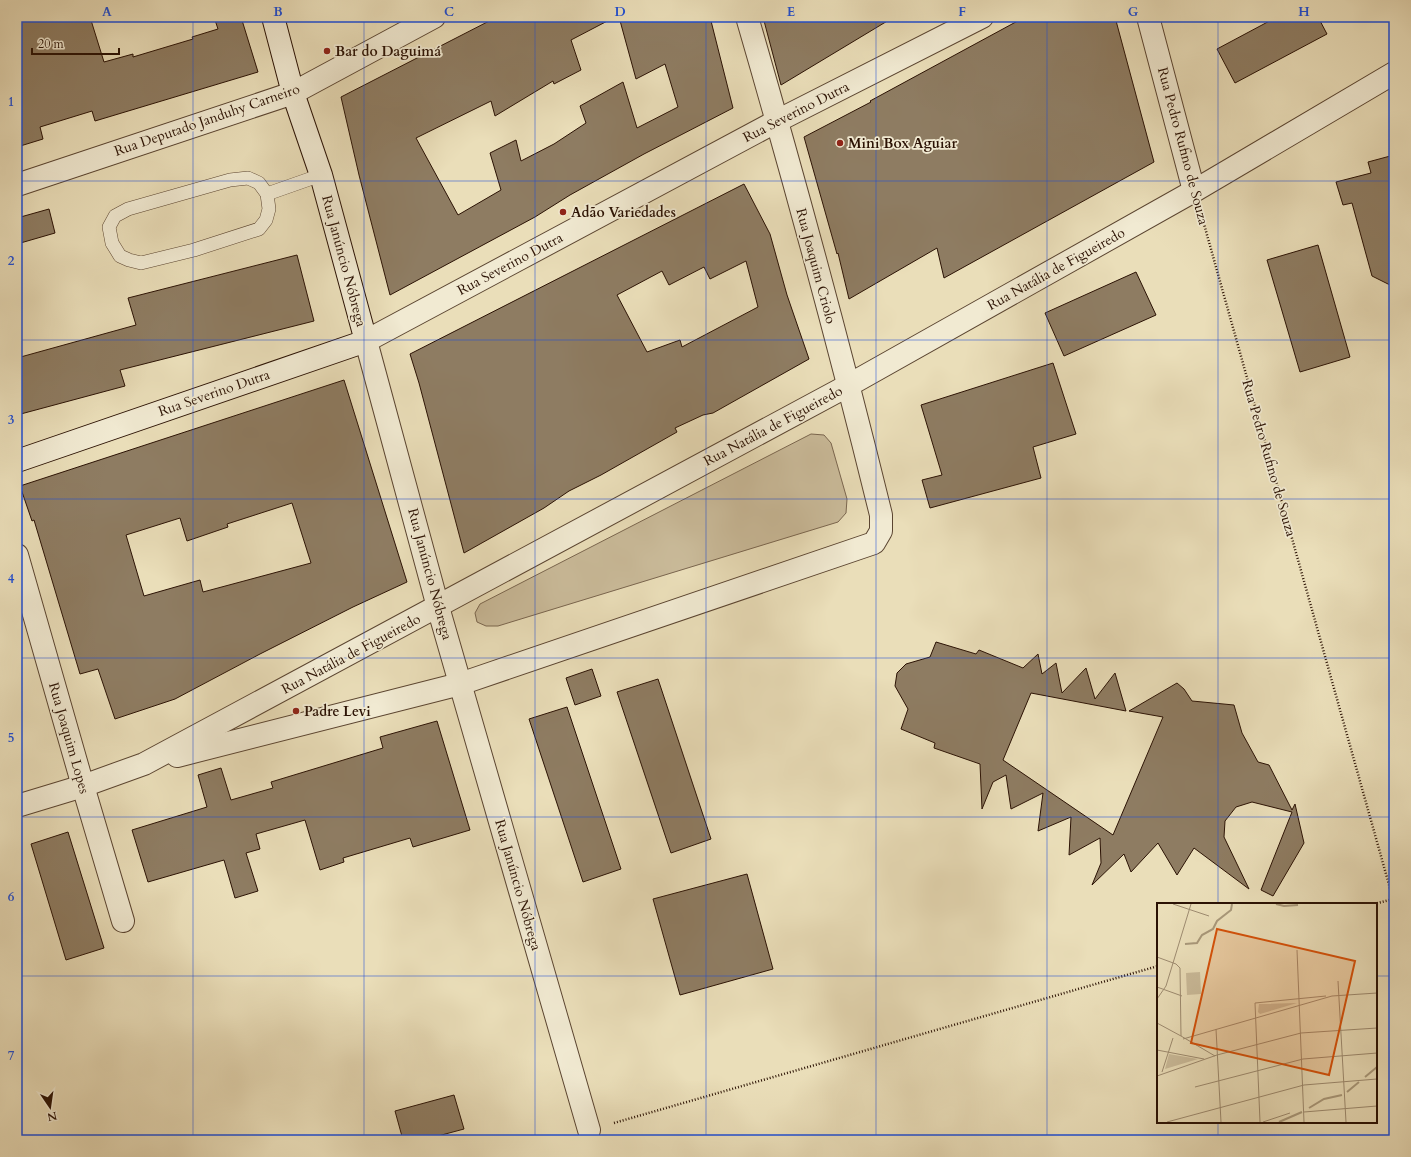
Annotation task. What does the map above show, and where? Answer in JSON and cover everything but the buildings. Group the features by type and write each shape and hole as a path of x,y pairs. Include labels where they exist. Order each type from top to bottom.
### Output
{"street":[{"name":"Rua Janúncio Nóbrega","path":"273,17 293,93 321,175 438,607 589,1130"},
{"name":"Rua Deputado Janduhy Carneiro","path":"17,185 293,93 434,17"},
{"name":"Rua Joaquim Criolo","path":"747,17 849,385 881,515"},
{"name":"Rua Pedro Rufino de Souza","path":"1148,17 1194,191"},
{"name":"Rua Severino Dutra","path":"17,461 366,341 969,20"},
{"name":"Rua Natália de Figueiredo","path":"144,764 849,385 1194,191 1394,73"},
{"name":"Rua Natália de Figueiredo","path":"17,806 83,786 144,764 460,684 874,543 881,531 881,515"},
{"name":"Rua Joaquim Lopes","path":"17,555 123,921"}],"lane":[{"path":"267,194 321,175"},
{"path":"248,178 260,183 267,194 269,209 266,220 259,229 194,250 141,263 120,256 112,243 109,227 115,216 128,209 230,180 248,178"}],"path":[{"name":"Rua Pedro Rufino de Souza","path":"1194,191 1393,898"},
{"path":"1377,903 1393,898"},
{"path":"589,1130 1157,966"}],"shaded area":[{"path":"811,434 824,435 831,443 847,499 846,513 838,522 498,626 486,626 477,622 475,613 480,604"}],"place":[{"name":"Bar do Daguimá","path":"327,51"},
{"name":"Mini Box Aguiar","path":"840,143"},
{"name":"Adão Variedades","path":"563,212"},
{"name":"Padre Levi","path":"296,711"}]}
